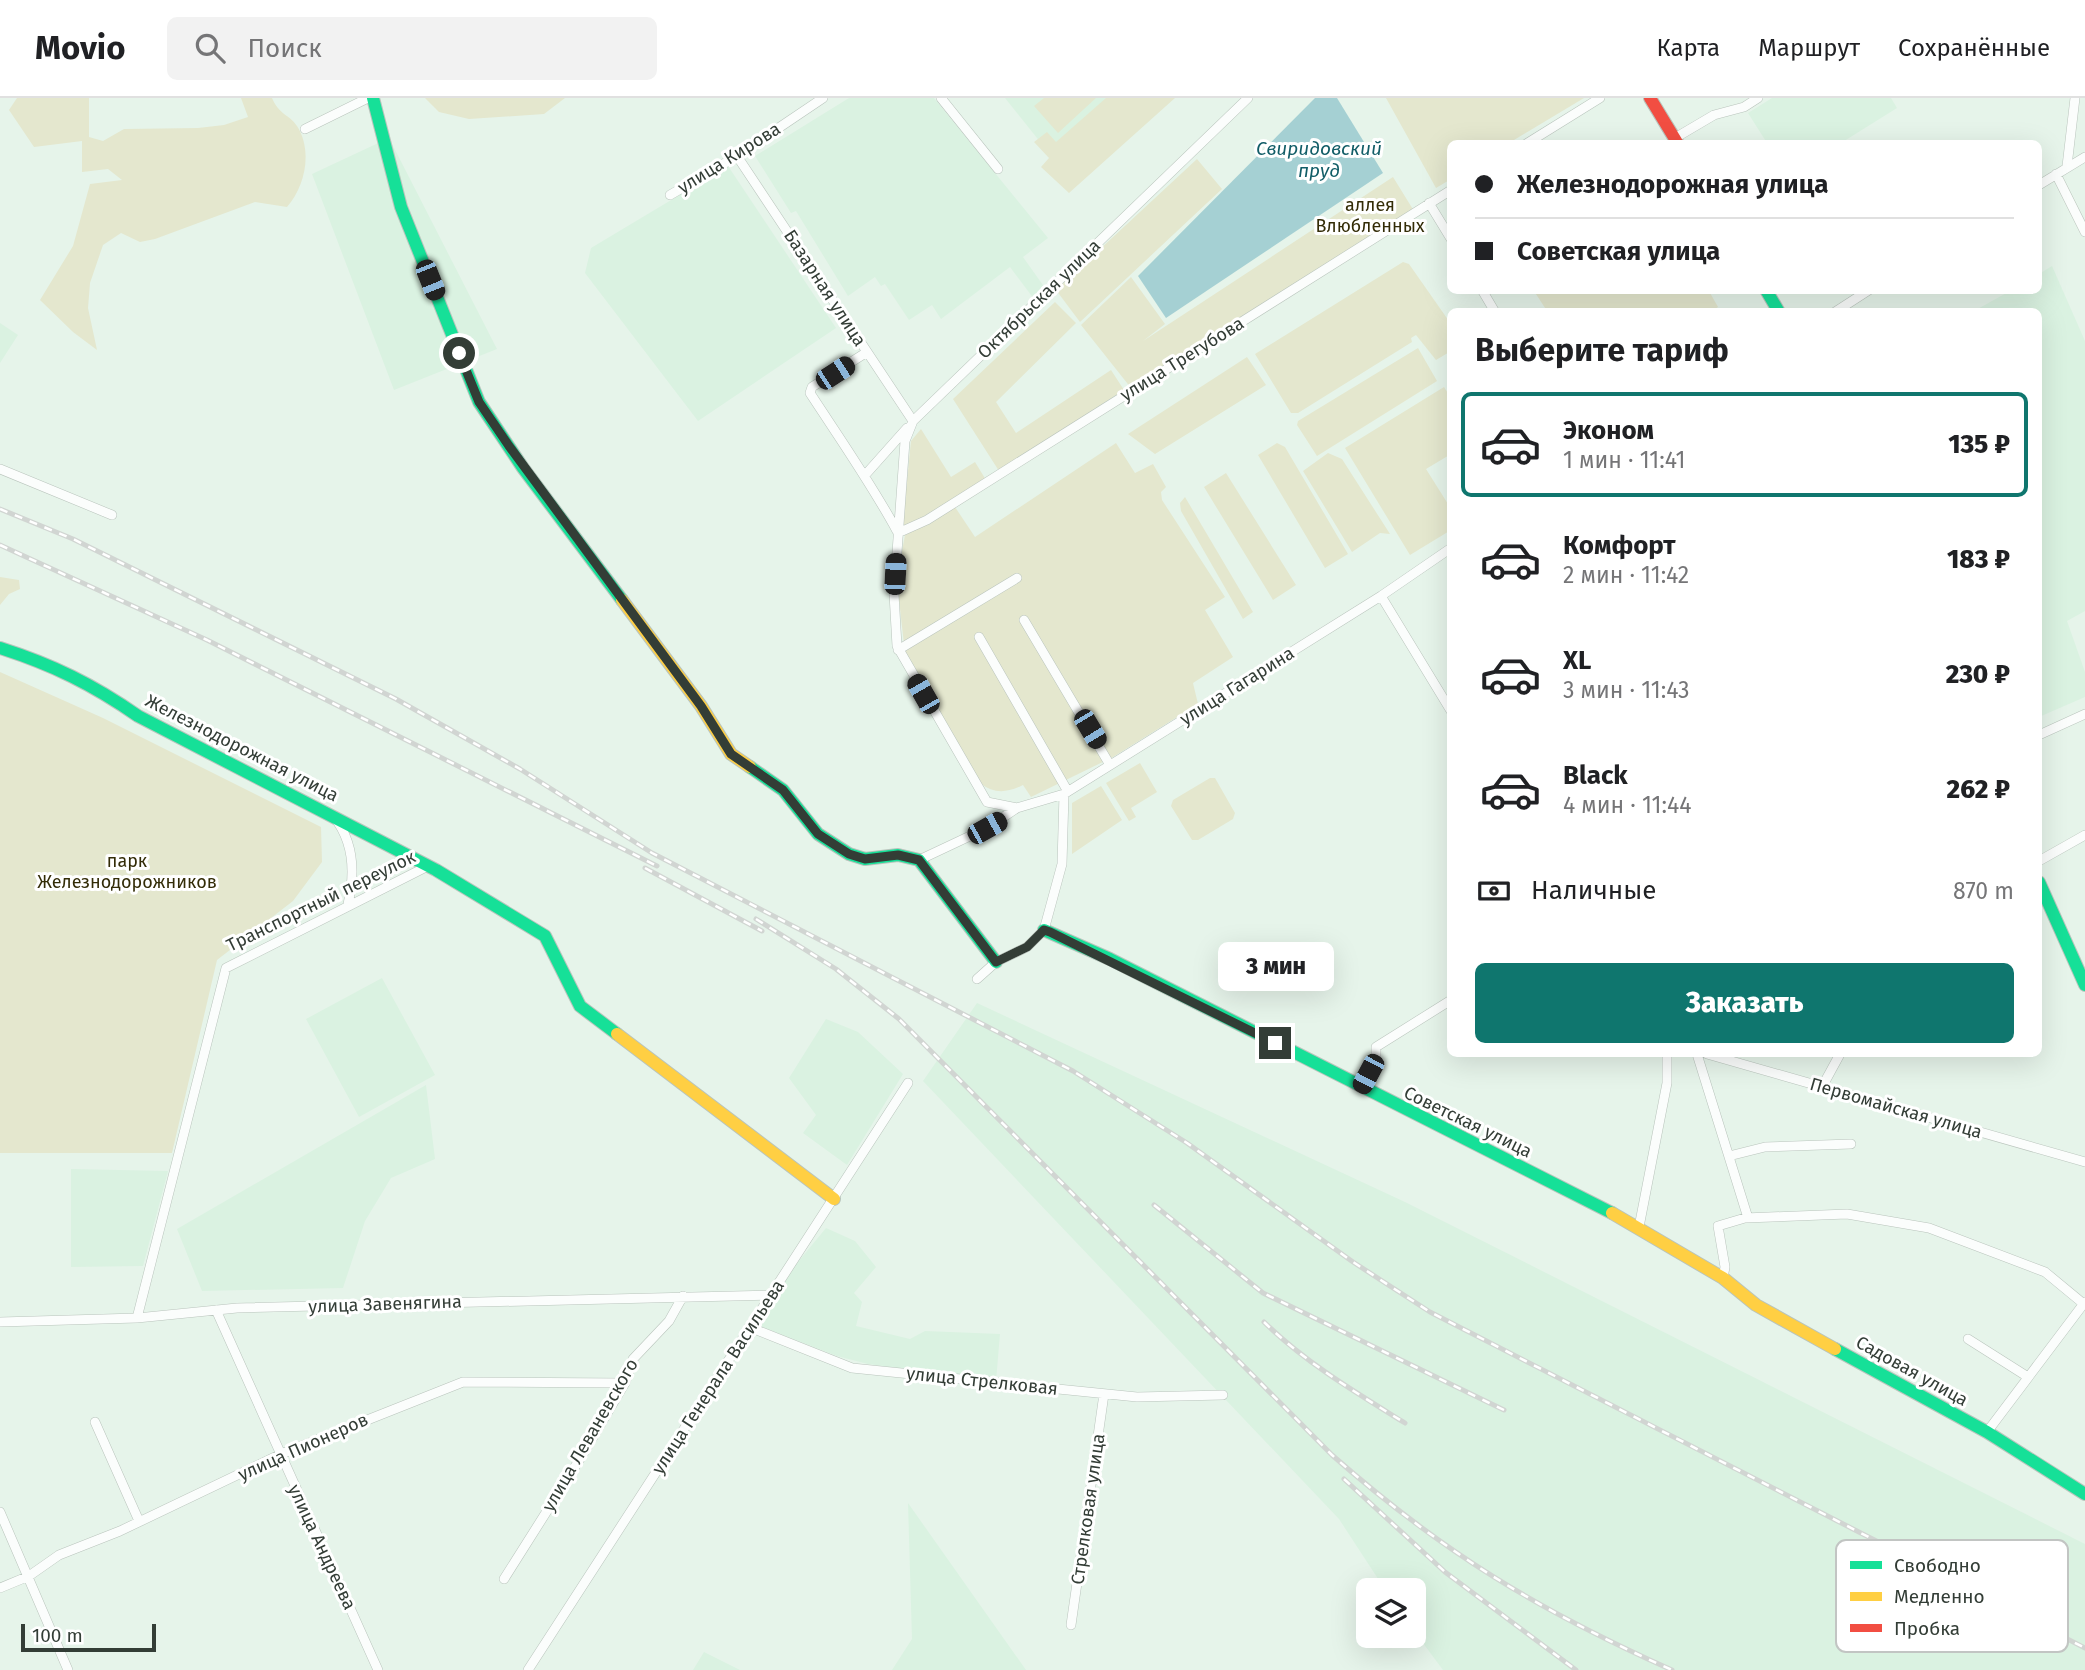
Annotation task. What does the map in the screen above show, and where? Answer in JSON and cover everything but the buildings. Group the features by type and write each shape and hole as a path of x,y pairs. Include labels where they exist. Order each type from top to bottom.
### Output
{"street":[{"path":"305,129 368,98"},
{"path":"373,98 401,207 474,390 523,468 679,675 731,754 783,790 818,834 849,854 865,859 898,855 919,860 996,962"},
{"name":"улица Кирова","path":"670,195 737,156 823,98"},
{"path":"941,98 998,169"},
{"name":"Октябрьская улица","path":"866,474 913,421 1248,98"},
{"path":"1532,140 1600,98"},
{"path":"1650,98 1675,140"},
{"path":"1677,140 1714,115 1744,107 1759,98"},
{"path":"2067,166 2075,98"},
{"name":"Базарная улица","path":"737,156 913,421"},
{"path":"2042,183 2085,157"},
{"path":"2056,174 2085,232"},
{"name":"улица Трегубова","path":"898,533 927,520 1447,192"},
{"path":"1429,203 1447,232"},
{"path":"1841,308 1863,294"},
{"path":"867,352 809,390 852,459 866,474 898,533"},
{"path":"913,421 905,441 894,594 898,650 987,802 1017,808"},
{"path":"0,469 112,515"},
{"name":"улица Гагарина","path":"919,860 987,828 1017,808 1066,792 1381,596 1447,551"},
{"path":"898,650 1017,578"},
{"path":"1381,596 1447,704"},
{"path":"1024,620 1110,765"},
{"path":"977,979 996,962 1027,947 1044,930 1062,864 1066,819 1066,792 979,637"},
{"name":"Железнодорожная улица","path":"0,648 55,666 101,690 156,726 330,813 428,866"},
{"path":"2042,734 2085,714"},
{"path":"330,813 348,841 354,879 348,904"},
{"path":"2042,858 2085,835"},
{"name":"Транспортный переулок","path":"137,1318 226,968 348,904 428,866 545,936 580,1006 834,1199"},
{"path":"2042,889 2085,985"},
{"name":"Советская улица","path":"1044,930 1084,946 1639,1227 1723,1278"},
{"path":"1360,1088 1376,1060 1376,1047 1447,1003"},
{"path":"1639,1227 1667,1083 1667,1057"},
{"path":"1698,1057 1748,1218"},
{"name":"Первомайская улица","path":"1717,1057 2085,1162"},
{"path":"1822,1087 1838,1057"},
{"name":"улица Генерала Васильева","path":"528,1670 908,1083"},
{"path":"1729,1156 1765,1147 1851,1144"},
{"path":"1723,1278 1726,1267 1718,1226 1748,1218 1847,1214 1930,1228 2045,1272 2085,1304 1987,1432"},
{"name":"Садовая улица","path":"1723,1278 1756,1305 1987,1432 2085,1494"},
{"name":"улица Завенягина","path":"0,1322 137,1318 216,1310 770,1295"},
{"name":"улица Леваневского","path":"504,1579 625,1383 633,1359 669,1321 683,1296"},
{"name":"улица Андреева","path":"216,1310 378,1670"},
{"name":"улица Стрелковая","path":"749,1327 852,1368 1137,1397 1223,1395"},
{"path":"1968,1339 2028,1377"},
{"name":"улица Пионеров","path":"0,1588 29,1576 59,1555 139,1521 279,1455 463,1382 625,1383"},
{"name":"Стрелковая улица","path":"1071,1625 1104,1394"},
{"path":"95,1422 139,1521"},
{"path":"0,1512 68,1670"}],"shaded area":[{"path":"849,98 934,98 1048,238 1023,257 1045,288 1034,299 1010,267 941,319 932,305 909,320 885,284 881,286 875,277 848,296 796,211 791,213 755,156"},
{"path":"1005,98 1113,98 1049,153"},
{"path":"1772,98 1891,98 1897,108 1846,140 1765,140 1748,113"},
{"path":"389,138 497,349 394,390 312,174"},
{"path":"728,166 836,328 698,421 585,273 591,248"},
{"path":"2052,266 2085,341 2085,611 2067,621 2085,672 2085,697 2042,716 2042,308 1979,308 2005,294 2042,294 2042,272"},
{"path":"0,323 18,335 0,363"},
{"path":"382,978 435,1075 359,1117 306,1019"},
{"path":"977,1003 1405,1202 2085,1544 2085,1670 1443,1670 1426,1647 1426,1578 1378,1578 1339,1519 923,1081"},
{"path":"826,1019 858,1032 903,1074 847,1165 803,1133 816,1115 789,1078"},
{"path":"426,1085 435,1159 391,1178 365,1221 343,1288 202,1291 177,1229"},
{"path":"71,1169 168,1171 143,1266 71,1267"},
{"path":"826,1228 855,1241 876,1267 854,1293 862,1302 856,1326 910,1339 925,1331 1000,1334 996,1381 868,1364 837,1356 754,1324 784,1279"},
{"path":"908,1503 1026,1670 892,1670 912,1639"},
{"path":"704,1652 740,1670 693,1670"}],"green space":[{"path":"17,98 89,98 89,137 103,141 124,129 224,125 248,117 241,98 272,98 278,108 294,122 302,136 305,168 298,189 287,207 255,202 155,239 140,242 121,233 103,245 90,283 88,308 97,350 73,332 40,300 73,246 90,184 122,180 108,169 82,172 82,141 34,147 9,110"},
{"path":"425,98 565,98 544,114 469,119 439,112"},
{"path":"1044,98 1096,98 1058,133 1034,106"},
{"path":"1106,98 1175,98 1069,193 1041,167 1049,158 1034,142 1047,132 1056,142"},
{"path":"1386,98 1584,98 1514,140 1447,140 1447,181 1436,188"},
{"path":"1197,159 1222,189 1080,322 1056,290"},
{"name":"аллея Влюбленных","path":"1393,177 1414,211 1131,388 1081,325 1131,277 1165,324 1143,341"},
{"path":"1403,262 1409,264 1447,318 1447,353 1436,360 1416,335 1411,338 1412,342 1298,413 1291,413 1255,354"},
{"path":"1536,294 1711,294 1718,307 1717,308 1545,308"},
{"path":"1055,302 1076,323 996,402 1016,433 1111,370 1124,390 999,471 953,399"},
{"path":"1418,348 1437,381 1317,456 1297,425 1298,421"},
{"path":"1247,357 1266,385 1155,454 1128,434"},
{"path":"1444,387 1447,392 1447,456 1426,469 1447,502 1447,532 1410,555 1345,448"},
{"path":"921,429 951,477 975,462 986,480 902,530 911,441"},
{"path":"1116,443 1135,473 1153,464 1166,487 1161,492 1162,500 1225,597 1205,610 1233,657 1193,683 1198,704 1113,757 1031,797 1023,785 1006,791 990,789 980,783 905,653 899,600 900,562 905,535 955,507 975,537"},
{"path":"1277,443 1285,447 1348,554 1325,568 1258,455"},
{"path":"1328,453 1342,459 1390,534 1380,533 1352,552 1303,471"},
{"path":"1226,473 1296,585 1273,600 1204,487"},
{"path":"1185,497 1253,612 1243,619 1181,511 1180,503"},
{"path":"0,577 19,580 20,589 9,594 0,605"},
{"name":"парк Железнодорожников","path":"0,672 103,718 321,827 322,862 293,901 217,960 172,1153 0,1153"},
{"path":"1140,763 1157,792 1131,808 1136,817 1129,821 1106,783"},
{"path":"1210,778 1215,778 1235,813 1233,819 1198,840 1192,840 1171,806 1173,800"},
{"path":"1101,786 1122,820 1072,854 1072,803"}],"water":[{"name":"Свиридовский пруд","path":"1315,98 1337,98 1383,173 1166,318 1138,276"}],"railway":[{"path":"0,509 73,539 396,699 520,769 652,853 1073,1071 1187,1143 1353,1262 1430,1312 1874,1540"},
{"path":"0,545 207,640 657,866"},
{"path":"645,868 762,931"},
{"path":"756,919 836,969 899,1019 1332,1455 1373,1490 1453,1550 1493,1576 1578,1625 1672,1670"},
{"path":"1154,1205 1263,1293 1504,1410"},
{"path":"1264,1322 1314,1364 1405,1423"},
{"path":"1344,1479 1445,1572 1576,1670"},
{"path":"2068,1639 2085,1648"}],"traffic: fast":[{"path":"373,98 401,207 479,402 523,468 622,600"},
{"path":"1768,294 1777,308"},
{"path":"0,648 37,661 88,685 138,716 436,870 545,936 580,1006 617,1034"},
{"path":"750,767 783,790 818,834 849,854 865,859 898,855 919,860 996,962"},
{"path":"2042,889 2085,985"},
{"path":"1044,930 1110,959 1612,1213"},
{"path":"1835,1349 1987,1432 2085,1494"}],"traffic: slow":[{"path":"622,600 701,706 731,754 750,767"},
{"path":"617,1034 834,1199"},
{"path":"1612,1213 1723,1278 1756,1305 1835,1349"}],"traffic: jam":[{"path":"1650,98 1676,140"}],"route":[{"path":"459,353 479,402 523,468 701,706 731,754 783,790 818,834 849,854 865,859 898,855 919,860 996,962 1027,947 1044,930 1097,953 1275,1043"}]}
